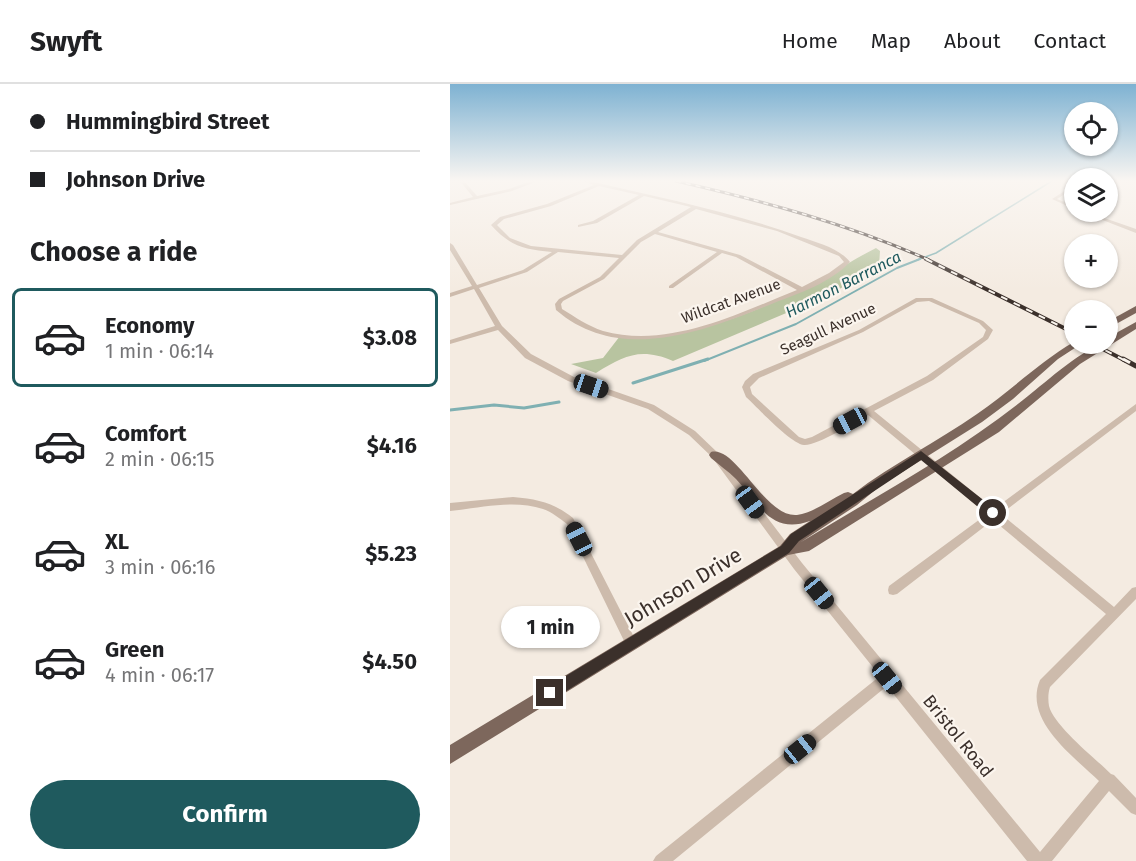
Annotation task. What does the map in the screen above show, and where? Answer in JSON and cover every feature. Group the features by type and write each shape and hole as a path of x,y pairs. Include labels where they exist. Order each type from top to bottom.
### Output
{"main road":[{"path":"1118,320 1136,309"},
{"name":"Johnson Drive","path":"1118,336 1136,325"},
{"name":"Johnson Drive","path":"450,755 785,550 795,537 994,408 1064,352"},
{"name":"Johnson Drive","path":"785,550 804,547 1006,422 1089,354"},
{"path":"715,455 739,475 771,512 790,520 806,517 876,483"}],"street":[{"path":"506,217 497,220 495,226 511,240 527,247 556,252 623,257 635,244 679,217"},
{"path":"580,226 604,217"},
{"name":"Wildcat Avenue","path":"623,257 602,278 559,302 559,310 600,332 635,337 655,337 686,332 725,321 802,290 847,262 841,255 786,232 729,217"},
{"path":"1111,222 1136,231"},
{"path":"654,232 722,251 760,266 802,290"},
{"name":"Bristol Road","path":"450,245 453,257 476,287 498,327 528,356 571,379 651,407 692,434 715,455 785,550 1037,861"},
{"path":"671,287 722,251"},
{"path":"450,295 525,271 556,252"},
{"name":"Seagull Avenue","path":"930,299 981,322 990,330 986,338 930,378 869,411 814,440 805,442 796,439 749,395 746,387 756,376 861,331 916,300 930,299"},
{"path":"450,342 498,327"},
{"path":"893,590 1136,407"},
{"path":"869,411 1114,614"},
{"path":"450,507 527,502 546,505 564,515 570,521 631,643"},
{"path":"1136,592 1044,684 1042,694 1043,708 1055,729 1136,808"},
{"path":"661,861 887,678"},
{"path":"1042,861 1109,780"}],"green space":[{"path":"876,248 880,251 879,266 829,295 673,361 651,355 633,355 596,373 571,364 603,358 620,336 667,335 735,318 810,285"}],"waterway":[{"name":"Harmon Barranca","path":"917,260 936,253 994,217"},
{"name":"Harmon Barranca","path":"704,361 796,324 897,268 920,259"},
{"name":"Harmon Barranca","path":"633,383 708,359"},
{"name":"Harmon Barranca","path":"450,410 494,405 524,408 559,402"}],"railway":[{"path":"813,217 868,235 929,260"},
{"path":"926,259 1064,328"},
{"path":"1112,354 1126,361"},
{"path":"1123,359 1136,366"}],"route":[{"path":"550,693 785,550 795,537 921,455 993,513"}]}
